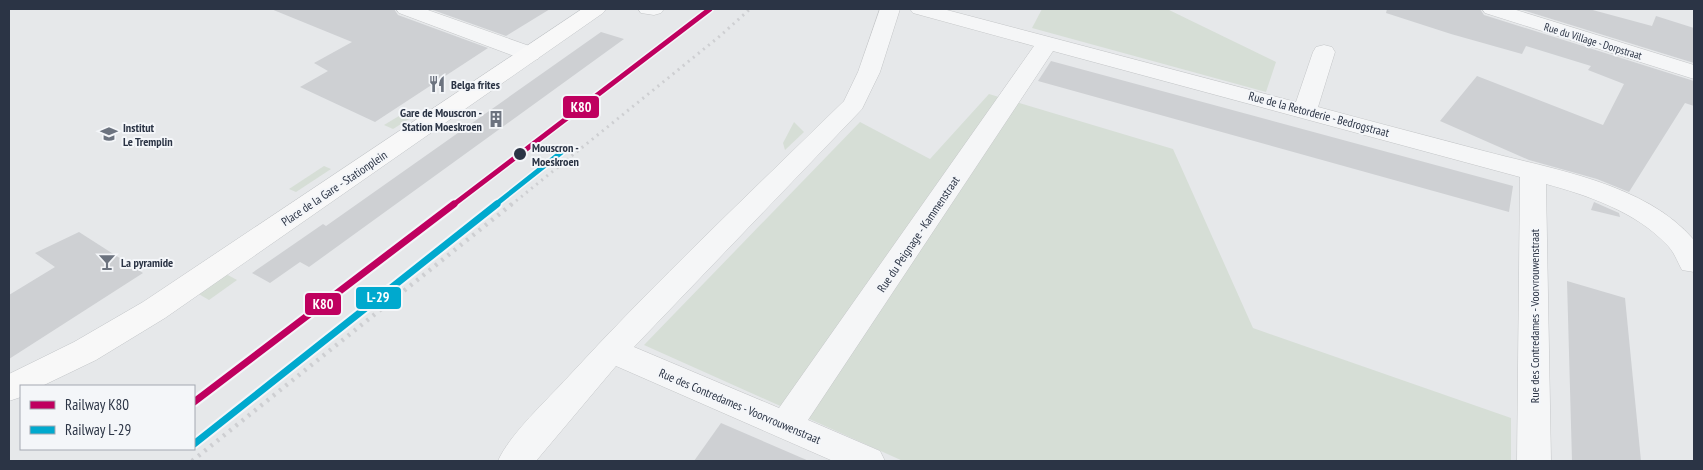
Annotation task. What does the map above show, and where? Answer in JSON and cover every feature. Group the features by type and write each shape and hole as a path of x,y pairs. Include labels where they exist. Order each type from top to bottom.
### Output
{"main road":[{"name":"Place de la Gare - Stationplein","path":"9,388 67,360 154,310 596,9"}],"street":[{"path":"406,9 530,54"},
{"path":"648,9 654,9"},
{"path":"515,461 566,400 612,351 854,104 865,82 890,9"},
{"name":"Rue de la Retorderie - Bedrogstraat","path":"920,9 1306,110 1592,189 1631,206 1679,241 1691,255 1692,269"},
{"name":"Rue du Village - Dorpstraat","path":"1492,9 1694,72"},
{"name":"Rue du Peignage - Kammenstraat","path":"786,425 1048,42"},
{"path":"1306,110 1324,52"},
{"name":"Rue des Contredames - Voorvrouwenstraat","path":"1533,172 1534,461"},
{"name":"Rue des Contredames - Voorvrouwenstraat","path":"612,351 868,461"}],"shaded area":[{"path":"1042,9 1167,9 1276,62 1266,92 1032,28"},
{"path":"989,94 1173,149 1253,328 1511,418 1511,461 903,461 644,345 860,122 930,159"},
{"path":"409,110 417,114 393,129 384,125"},
{"path":"794,122 804,132 785,150 783,143"},
{"path":"324,166 331,169 296,192 289,189"},
{"path":"226,274 237,280 209,300 197,293"}],"building":[{"path":"271,9 394,9 398,15 488,48 375,122 300,87 328,71 314,63 352,42"},
{"path":"430,9 550,9 506,36"},
{"path":"1387,9 1480,9 1484,15 1694,81 1694,106 1685,103 1629,192 1597,179 1529,160 1440,121 1477,76 1603,125 1624,84 1588,70 1591,66 1526,46 1522,54 1386,13"},
{"path":"1519,9 1589,9 1652,26 1656,16 1694,28 1694,63"},
{"path":"601,32 624,39 309,267 300,262 270,283 252,273 323,224 326,226"},
{"path":"1051,61 1513,186 1509,212 1038,81"},
{"path":"1594,202 1619,213 1620,217 1591,210"},
{"path":"79,232 143,273 9,359 9,295 55,267 35,253"},
{"path":"1567,281 1625,298 1641,461 1572,461"},
{"path":"721,423 809,461 694,461"}],"railway":[{"path":"511,205 720,36 750,9"},
{"path":"192,461 512,204"}],"rail line":[{"name":"K80","path":"195,401 710,9"},
{"name":"L-29","path":"195,443 563,151"}],"place":[{"name":"Belga frites","path":"437,84"},
{"name":"Gare de Mouscron - Station Moeskroen","path":"496,119"},
{"name":"Institut Le Tremplin","path":"109,134"},
{"name":"Mouscron - Moeskroen","path":"520,154"},
{"name":"La pyramide","path":"107,262"}]}
